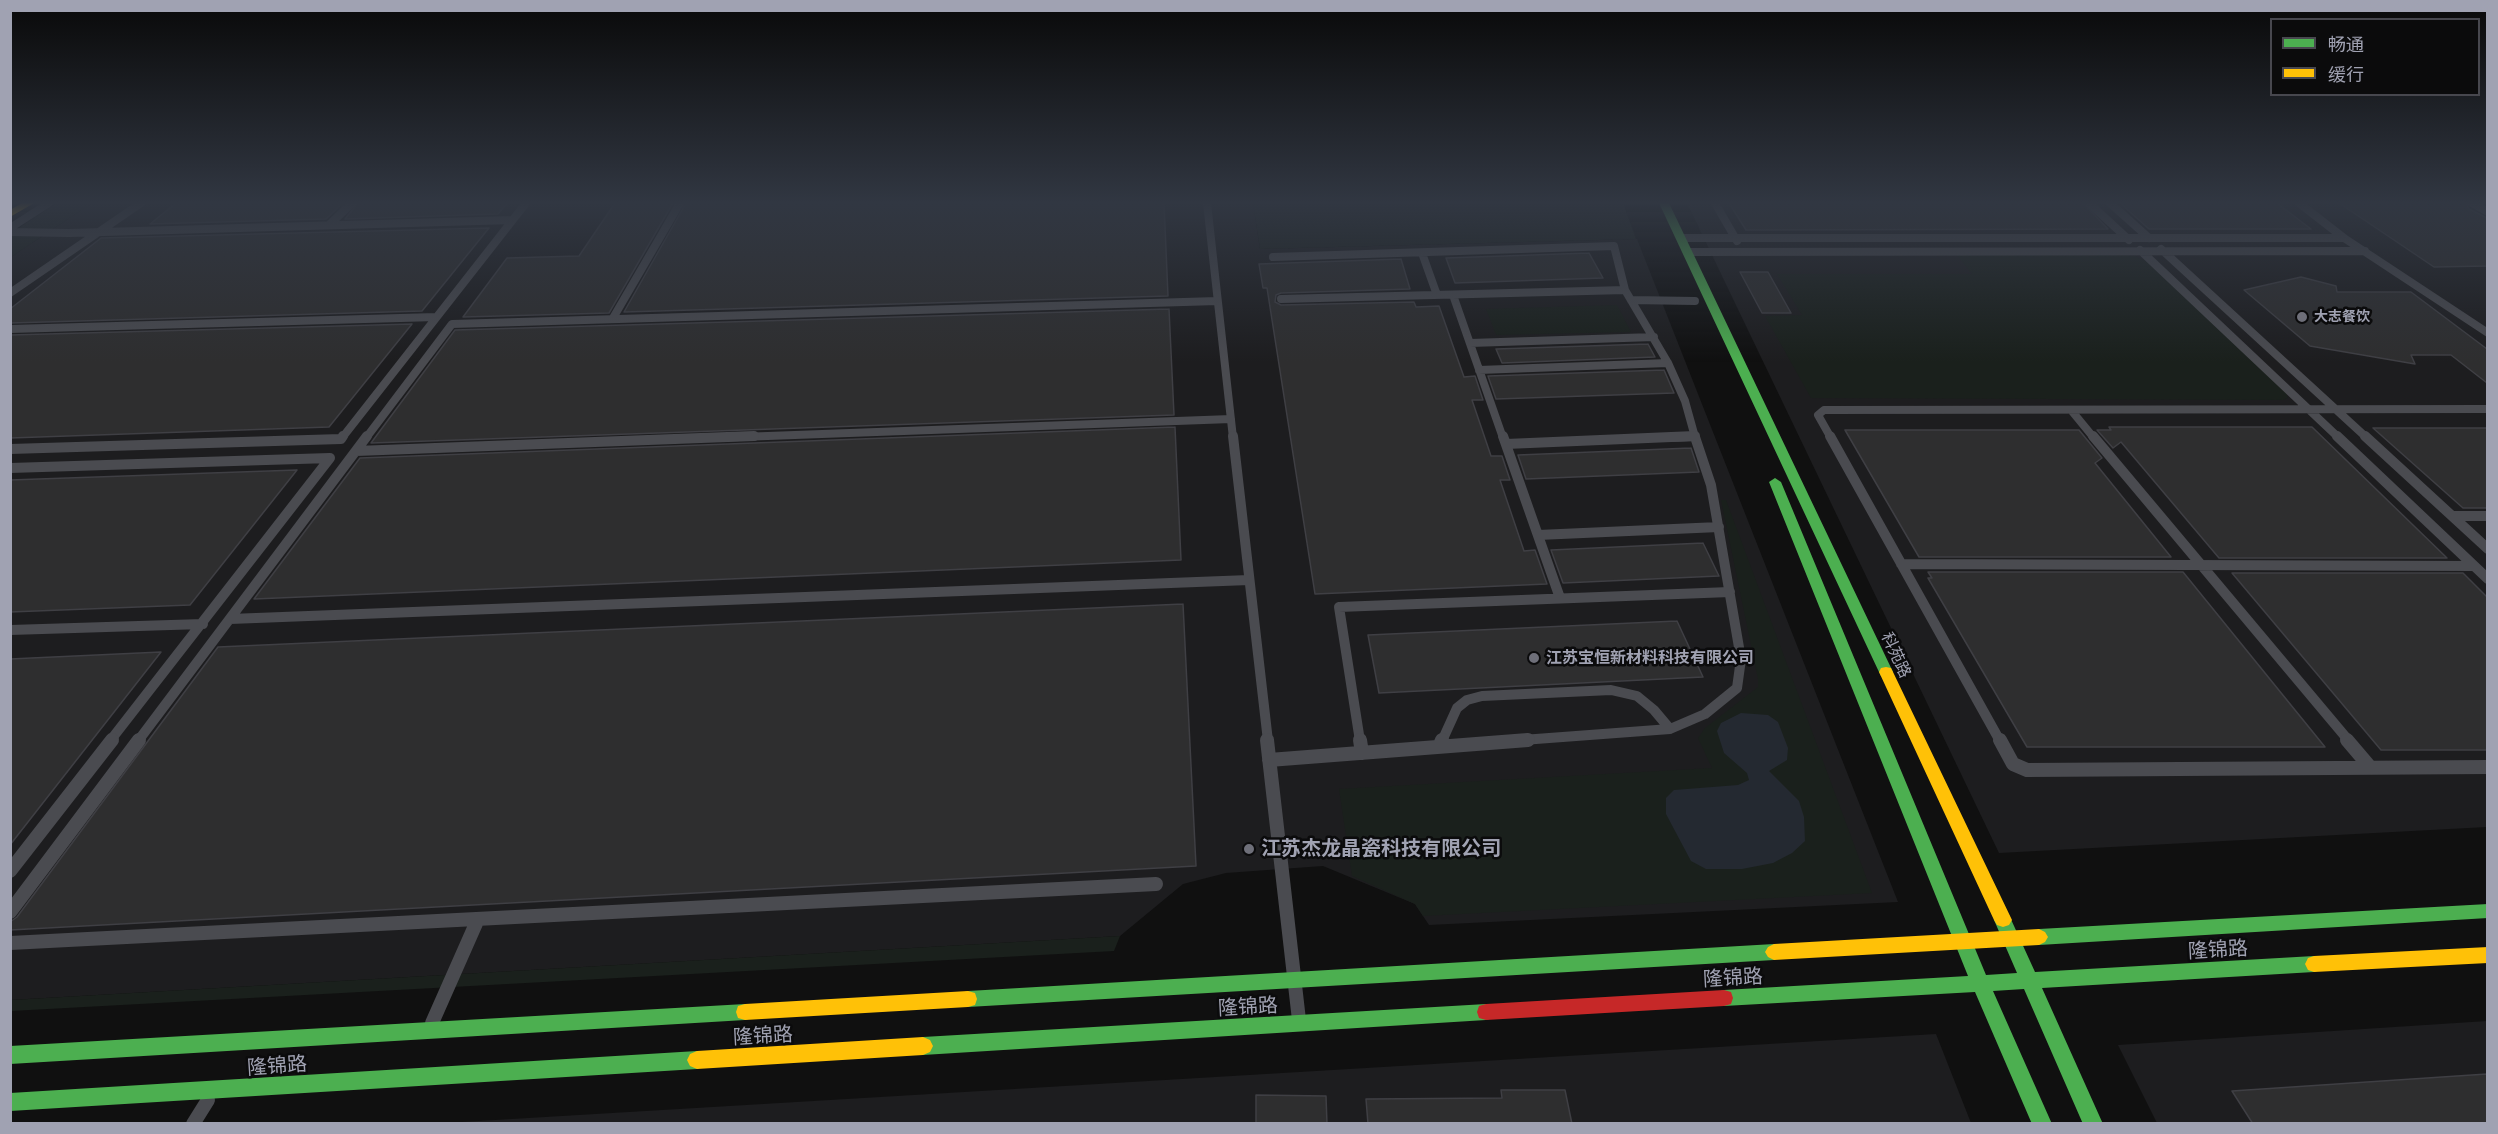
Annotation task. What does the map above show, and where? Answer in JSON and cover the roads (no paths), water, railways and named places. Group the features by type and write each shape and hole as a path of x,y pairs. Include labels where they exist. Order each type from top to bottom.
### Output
{"main road":[{"path":"1675,256 1709,333"},
{"name":"科苑路","path":"1689,256 2031,980 2093,1124"},
{"path":"1770,470 1807,555 1980,982 2042,1124"},
{"name":"隆锦路","path":"10,1055 2487,911"},
{"name":"隆锦路","path":"10,1102 1980,982 2487,955"}],"lane":[{"path":"10,293 64,256"},
{"path":"10,449 341,439 484,256"},
{"path":"613,318 649,256"},
{"path":"1212,256 1299,1024"},
{"path":"1273,257 1313,256"},
{"path":"1423,256 1437,295"},
{"path":"1269,760 1670,729 1705,714 1737,688 1741,659 1719,527 1706,467 1685,401 1654,337 1625,290 1616,256"},
{"path":"2146,256 2487,579"},
{"path":"2168,256 2487,549"},
{"path":"2372,256 2487,333"},
{"path":"1281,299 1625,290"},
{"path":"1453,295 1560,598"},
{"path":"1631,300 1695,301"},
{"path":"10,912 452,324 1217,301"},
{"path":"10,329 436,317"},
{"path":"1470,343 1654,337"},
{"path":"1479,370 1668,363"},
{"path":"2487,409 1824,411 1818,415 2013,764 2027,770 2487,767"},
{"path":"2071,410 2370,767"},
{"path":"356,450 1231,419"},
{"path":"1506,444 1695,436"},
{"path":"10,468 330,458 10,871"},
{"path":"2452,516 2487,516"},
{"path":"1538,535 1719,527"},
{"path":"1901,564 2474,566"},
{"path":"230,619 1249,579"},
{"path":"1362,753 1339,607 1730,592"},
{"path":"10,630 203,624"},
{"path":"1439,747 1457,708 1467,700 1482,696 1611,690 1637,696 1654,710 1670,729"},
{"path":"10,943 1156,885"},
{"path":"428,1031 478,919"},
{"path":"193,1124 215,1089"}],"place":[{"name":"大志餐饮","path":"2302,317"},
{"name":"江苏宝恒新材料科技有限公司","path":"1534,658"},
{"name":"江苏杰龙晶瓷科技有限公司","path":"1249,849"}]}
